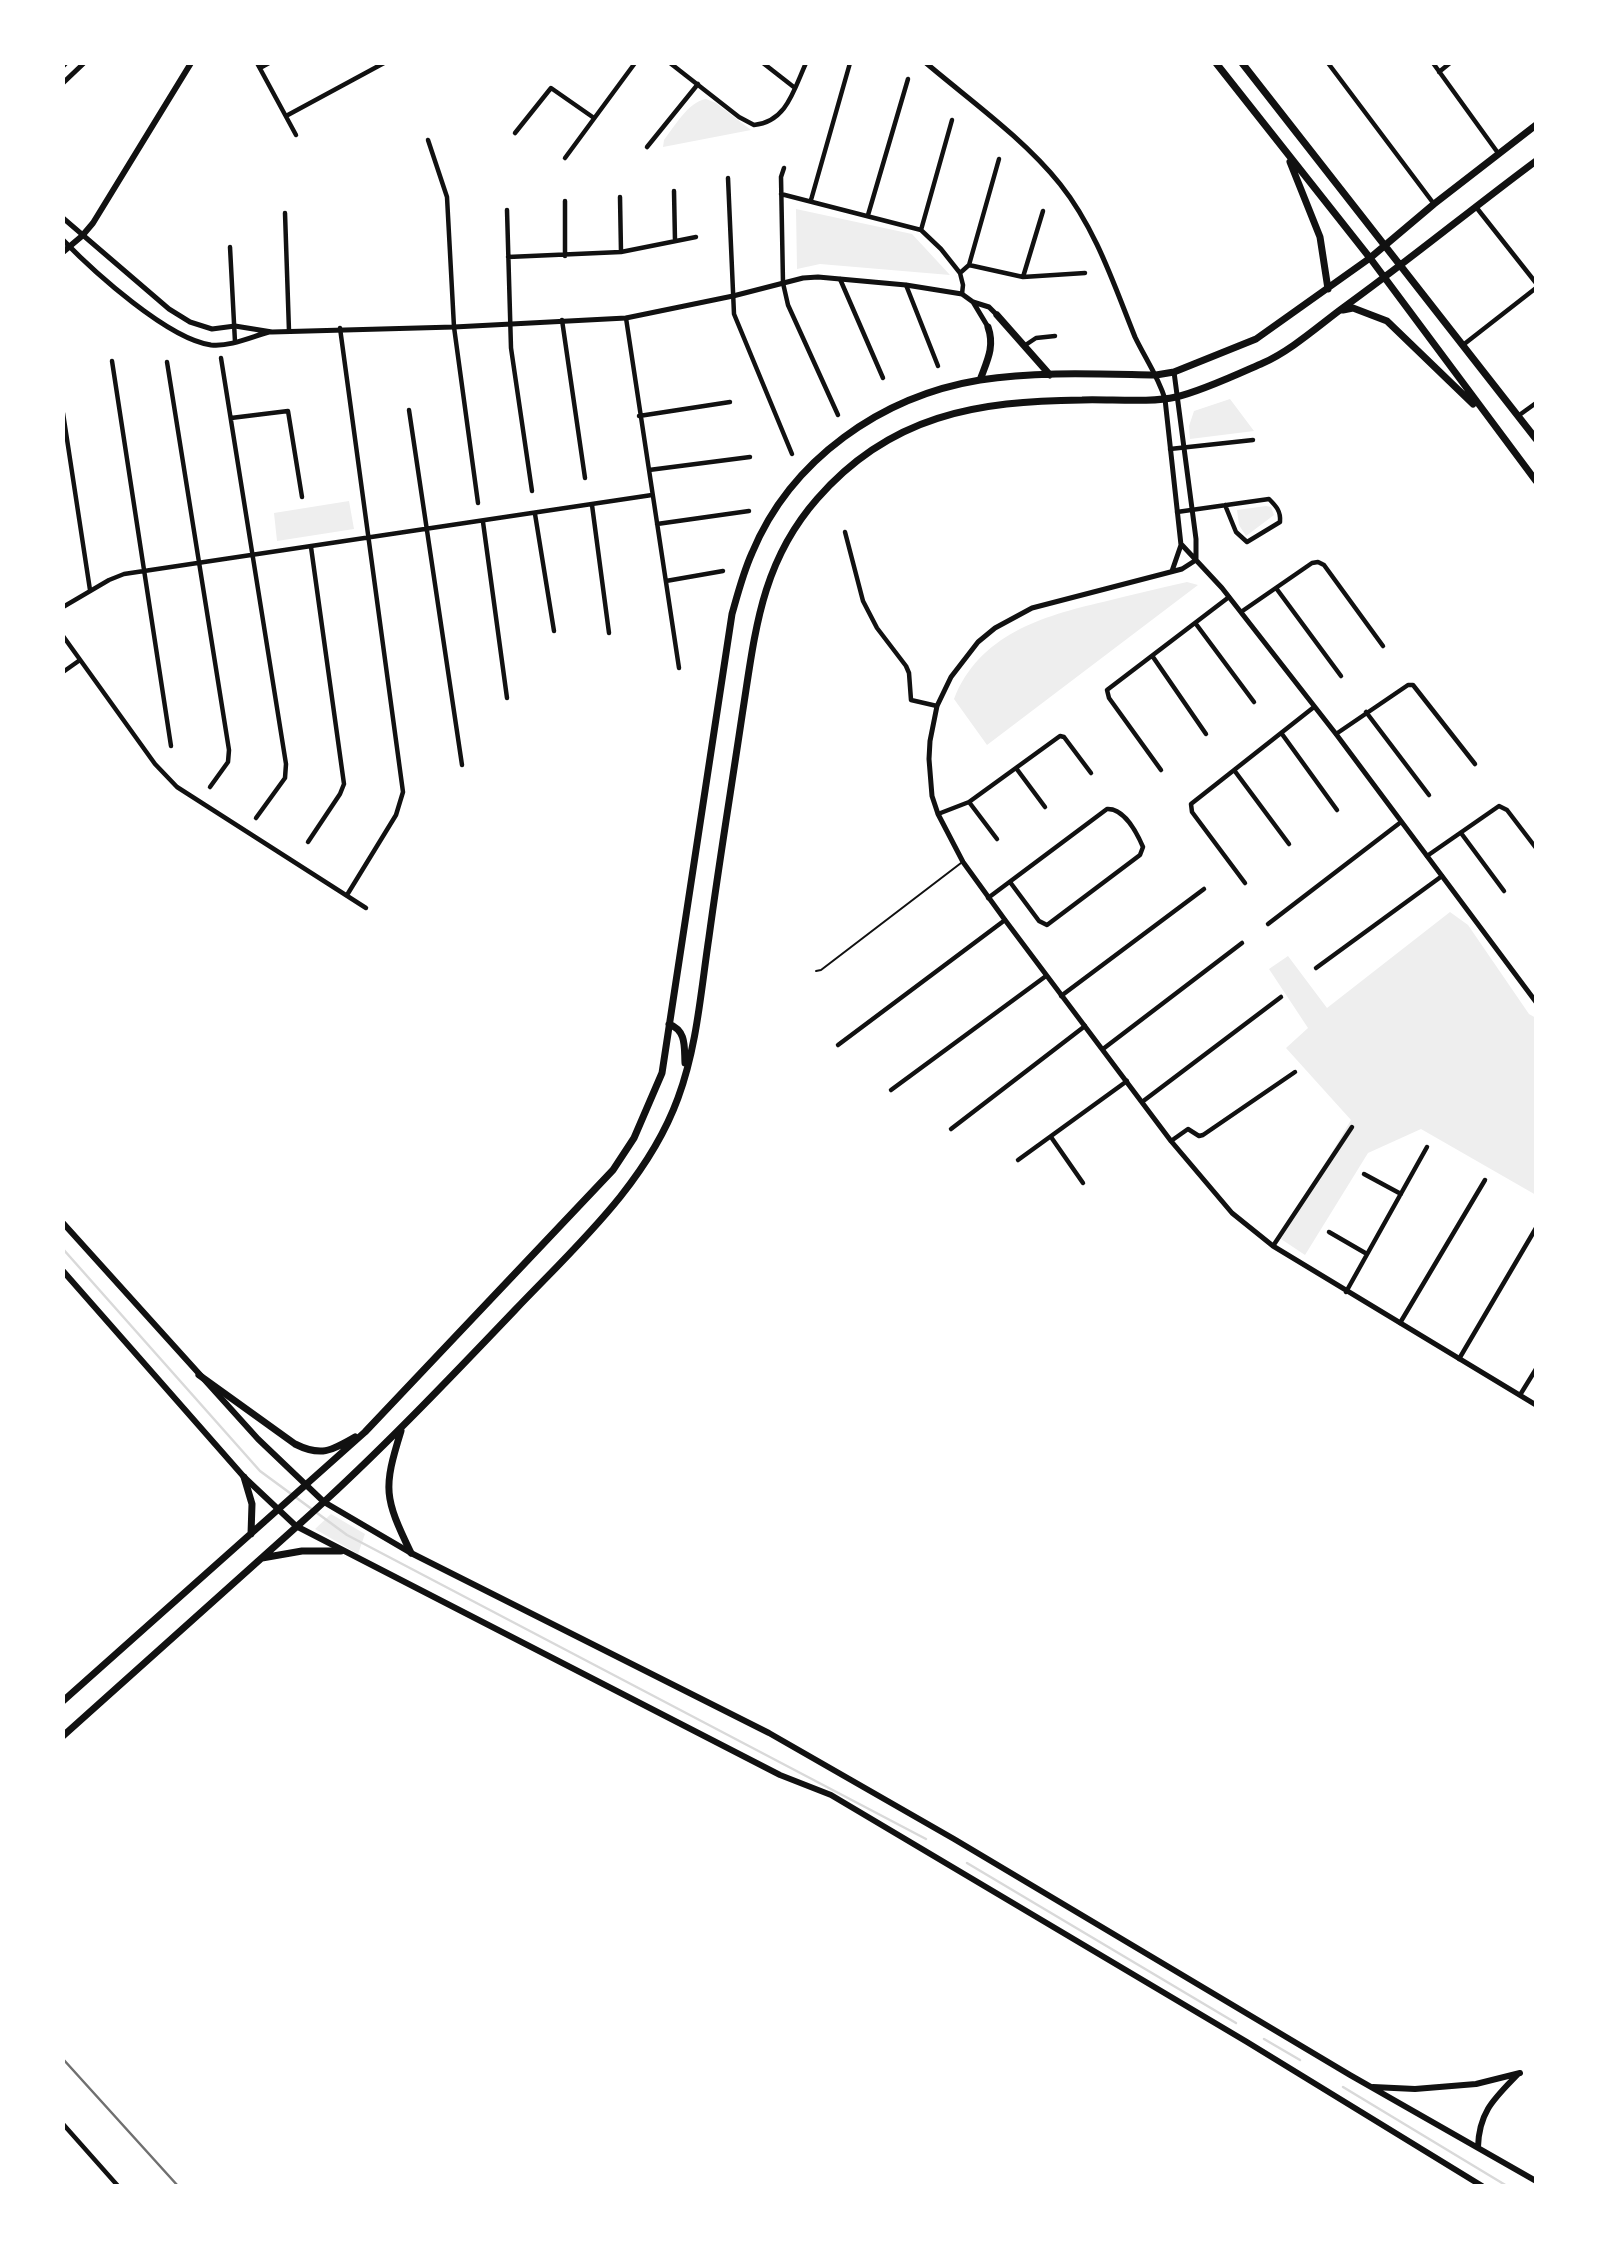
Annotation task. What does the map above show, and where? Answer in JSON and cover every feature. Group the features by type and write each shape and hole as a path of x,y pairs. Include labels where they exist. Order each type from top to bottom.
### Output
{"main road":[{"path":"63,251 93,223 191,63"},
{"path":"1216,63 1370,258 1536,481"},
{"path":"1242,63 1536,439"},
{"path":"63,1701 365,1432 613,1170 634,1138 662,1073 732,614 752,551 780,502 806,470 831,446 874,416 910,399 943,388 980,380 1050,375 1156,375 1174,372 1256,339 1370,258 1434,204 1536,125"},
{"path":"1287,155 1320,237 1328,289"},
{"path":"63,1736 324,1502 402,1427 553,1271 625,1190 660,1139 685,1078 698,1011 758,618 765,589 779,554 797,524 819,496 845,470 877,447 907,429 938,417 1003,403 1178,397 1270,360 1385,278 1536,161"},
{"path":"1339,311 1353,308 1387,321 1489,419"},
{"path":"998,315 1050,375"},
{"path":"980,380 992,349 988,327"},
{"path":"669,1024 677,1027 683,1034 685,1078"},
{"path":"63,1223 258,1439 324,1502 411,1553 752,1724 954,1839 1371,2087 1536,2181"},
{"path":"63,1271 244,1477 296,1527 780,1775 831,1795 1200,2014 1482,2186"},
{"path":"199,1375 308,1450 320,1452 333,1449 365,1432"},
{"path":"402,1427 387,1488 397,1524 411,1553"},
{"path":"244,1477 252,1504 251,1534"},
{"path":"261,1558 302,1551 341,1551"},
{"path":"1371,2087 1415,2089 1476,2084 1520,2073 1488,2108 1478,2130 1478,2147"}],"street":[{"path":"63,83 84,63"},
{"path":"269,63 258,65 296,135"},
{"path":"286,116 384,63"},
{"path":"565,158 635,63"},
{"path":"670,63 754,125 772,122 780,115 806,63"},
{"path":"762,63 794,88"},
{"path":"811,201 850,63"},
{"path":"926,63 1030,151 1062,186 1100,247 1139,345 1156,375 1165,399 1181,545 1172,571"},
{"path":"1328,63 1434,204"},
{"path":"1433,63 1498,153"},
{"path":"1439,72 1450,63"},
{"path":"867,216 908,79"},
{"path":"648,147 698,84"},
{"path":"515,133 553,88 594,118"},
{"path":"921,230 952,120"},
{"path":"428,140 447,197 454,327 478,503"},
{"path":"960,273 969,265 999,159"},
{"path":"784,167 780,177 783,282 788,305 838,415"},
{"path":"728,178 733,296 737,323 792,454"},
{"path":"674,191 675,242"},
{"path":"781,194 921,230 960,273 963,285 961,295"},
{"path":"620,197 621,252"},
{"path":"565,201 565,256"},
{"path":"1462,345 1536,286 1475,206"},
{"path":"507,209 513,368 533,491"},
{"path":"1023,277 1042,211"},
{"path":"285,213 289,331"},
{"path":"63,218 169,309 190,322 212,328 234,326 289,331 454,327 626,318 733,296 783,282 818,277 906,285 961,295 989,307 998,315"},
{"path":"508,257 621,252 696,237"},
{"path":"63,240 149,316 168,327 208,344 235,342 272,331"},
{"path":"230,247 235,342"},
{"path":"969,265 1023,277 1085,273"},
{"path":"840,279 883,378"},
{"path":"906,285 938,366"},
{"path":"973,302 988,327"},
{"path":"626,318 679,668"},
{"path":"562,320 585,478"},
{"path":"340,328 403,792 396,815 347,895"},
{"path":"1024,346 1036,338 1055,336"},
{"path":"221,358 287,771 256,818"},
{"path":"111,361 171,746"},
{"path":"167,362 229,757 210,787"},
{"path":"1174,372 1198,548 1196,560 1188,566 1172,571 1057,600 1012,617 978,642 962,659 937,706 929,759 932,796 938,814 962,862 988,898 1171,1140 1232,1213 1273,1246 1536,1405"},
{"path":"639,416 730,402"},
{"path":"1518,416 1536,403"},
{"path":"231,418 287,410 302,497"},
{"path":"409,410 462,765"},
{"path":"63,413 66,452 90,590"},
{"path":"1169,449 1253,440"},
{"path":"649,470 751,457"},
{"path":"63,607 90,590 124,574 652,495"},
{"path":"1177,512 1225,505 1269,499 1281,515 1280,522 1247,542 1236,533 1225,505"},
{"path":"592,505 609,633"},
{"path":"657,524 749,511"},
{"path":"535,514 554,631"},
{"path":"483,522 507,698"},
{"path":"845,532 863,601 877,628 906,666 911,700 937,706"},
{"path":"1181,545 1229,597 1536,1002"},
{"path":"308,842 344,784 311,547"},
{"path":"1240,613 1312,563 1318,562 1324,565 1383,646"},
{"path":"666,580 723,571"},
{"path":"1276,588 1341,676"},
{"path":"1161,770 1106,693 1229,597"},
{"path":"1196,624 1254,702"},
{"path":"63,636 155,764 177,787 366,908"},
{"path":"1152,657 1206,734"},
{"path":"63,672 80,660"},
{"path":"1335,734 1408,685 1413,685 1475,764"},
{"path":"1245,883 1190,806 1314,707"},
{"path":"1366,712 1429,795"},
{"path":"1282,734 1337,810"},
{"path":"938,814 969,802 1060,736 1064,737 1091,773"},
{"path":"1016,768 1045,807"},
{"path":"1234,771 1289,844"},
{"path":"969,802 997,839"},
{"path":"1427,856 1499,806 1507,810 1536,848"},
{"path":"988,898 1111,808 1123,816 1142,843 1143,852 1044,925 1010,882"},
{"path":"1268,924 1401,821"},
{"path":"1460,832 1504,891"},
{"path":"1316,968 1441,876"},
{"path":"1061,996 1204,889"},
{"path":"838,1045 1005,920"},
{"path":"1102,1049 1242,943"},
{"path":"891,1090 1046,975"},
{"path":"1142,1101 1281,997"},
{"path":"951,1129 1085,1026"},
{"path":"1171,1140 1188,1129 1199,1136 1203,1135 1295,1072"},
{"path":"1018,1160 1127,1081"},
{"path":"1273,1246 1352,1128"},
{"path":"1051,1137 1083,1182"},
{"path":"1346,1292 1427,1147"},
{"path":"1364,1174 1401,1194"},
{"path":"1400,1324 1485,1181"},
{"path":"1459,1359 1536,1228"},
{"path":"1329,1232 1367,1254"},
{"path":"1519,1397 1536,1369"},
{"path":"63,2124 118,2186"}],"lane":[{"path":"816,971 821,970 962,862"}],"shaded area":[{"path":"706,99 716,103 751,130 663,147 664,140 682,115 699,101"},
{"path":"796,209 912,234 950,275 820,264 797,269"},
{"path":"1230,399 1254,431 1190,439 1189,426 1194,411"},
{"path":"349,501 354,529 277,541 274,513"},
{"path":"1271,507 1274,515 1246,536 1239,525 1237,510"},
{"path":"1187,582 1198,585 987,745 954,699 965,677 979,659 1015,632 1058,614"},
{"path":"1450,912 1468,925 1529,1014 1536,1018 1536,1195 1421,1129 1368,1153 1305,1255 1281,1239 1351,1120 1286,1048 1308,1028 1269,969 1288,956 1327,1008"},
{"path":"331,1514 365,1534 358,1554 315,1529"}],"waterway":[{"path":"63,1249 260,1471 347,1535 926,1839"},
{"path":"967,1863 1236,2023"},
{"path":"1264,2039 1300,2060"},
{"path":"1343,2087 1507,2186"}],"railway":[{"path":"63,2059 178,2186"}]}
